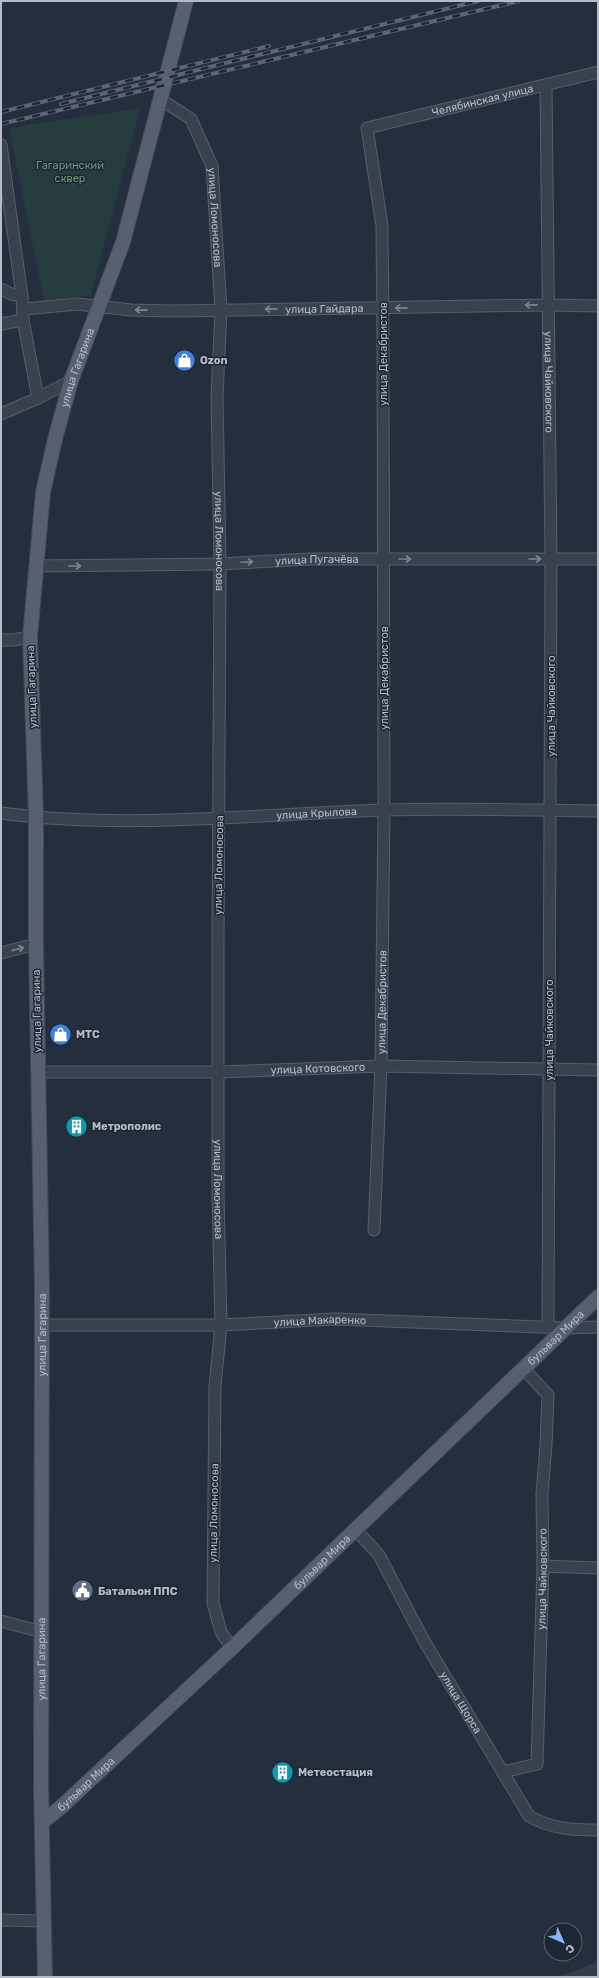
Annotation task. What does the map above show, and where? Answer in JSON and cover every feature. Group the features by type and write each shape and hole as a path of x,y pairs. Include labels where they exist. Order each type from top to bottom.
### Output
{"main road":[{"name":"улица Гагарина","path":"45,1977 42,1822 42,1325 36,944 36,817 30,637 43,492 56,435 72,381 123,242 186,1"},
{"name":"бульвар Мира","path":"42,1822 60,1808 232,1648 598,1297"}],"street":[{"name":"Челябинская улица","path":"367,128 598,72"},
{"name":"улица Чайковского","path":"546,85 551,559 548,1327"},
{"name":"улица Ломоносова","path":"160,99 191,119 212,166 220,310 216,396 220,564 218,1195 221,1325 215,1386 213,1603 221,1632 232,1648"},
{"name":"улица Декабристов","path":"367,128 382,226 384,810 381,1066 374,1230"},
{"path":"1,145 24,309 23,320 38,398"},
{"path":"1,289 11,294 22,296"},
{"name":"улица Гайдара","path":"24,309 78,304 131,310 548,305 598,306"},
{"path":"1,324 23,320"},
{"path":"1,414 72,381"},
{"name":"улица Пугачёва","path":"36,566 220,564 310,559 383,558 598,559"},
{"path":"1,640 13,640 30,637"},
{"name":"улица Крылова","path":"1,813 36,817 107,821 219,818 384,810 598,811"},
{"path":"1,953 36,944"},
{"name":"улица Котовского","path":"38,1072 219,1072 381,1066 598,1070"},
{"name":"улица Макаренко","path":"42,1325 221,1325 335,1319 427,1324 565,1328 598,1327"},
{"name":"улица Чайковского","path":"503,1772 537,1764 543,1566 542,1494 548,1395 524,1369"},
{"name":"улица Щорса","path":"355,1529 379,1555 423,1639 529,1816 539,1822 567,1829 598,1830"},
{"path":"543,1566 598,1568"},
{"path":"1,1621 42,1632"},
{"path":"1,1920 43,1921"}],"shaded area":[{"path":"598,1962 598,1977 557,1977 571,1972"}],"green space":[{"name":"Гагаринский сквер","path":"140,108 91,295 44,301 9,128"}],"railway":[{"path":"61,104 478,1"},
{"path":"1,124 519,1"},
{"path":"1,112 269,46"}],"place":[{"name":"Ozon","path":"184,360"},
{"name":"МТС","path":"61,1034"},
{"name":"Метрополис","path":"76,1126"},
{"name":"Батальон ППС","path":"82,1591"},
{"name":"Метеостация","path":"282,1772"}]}
